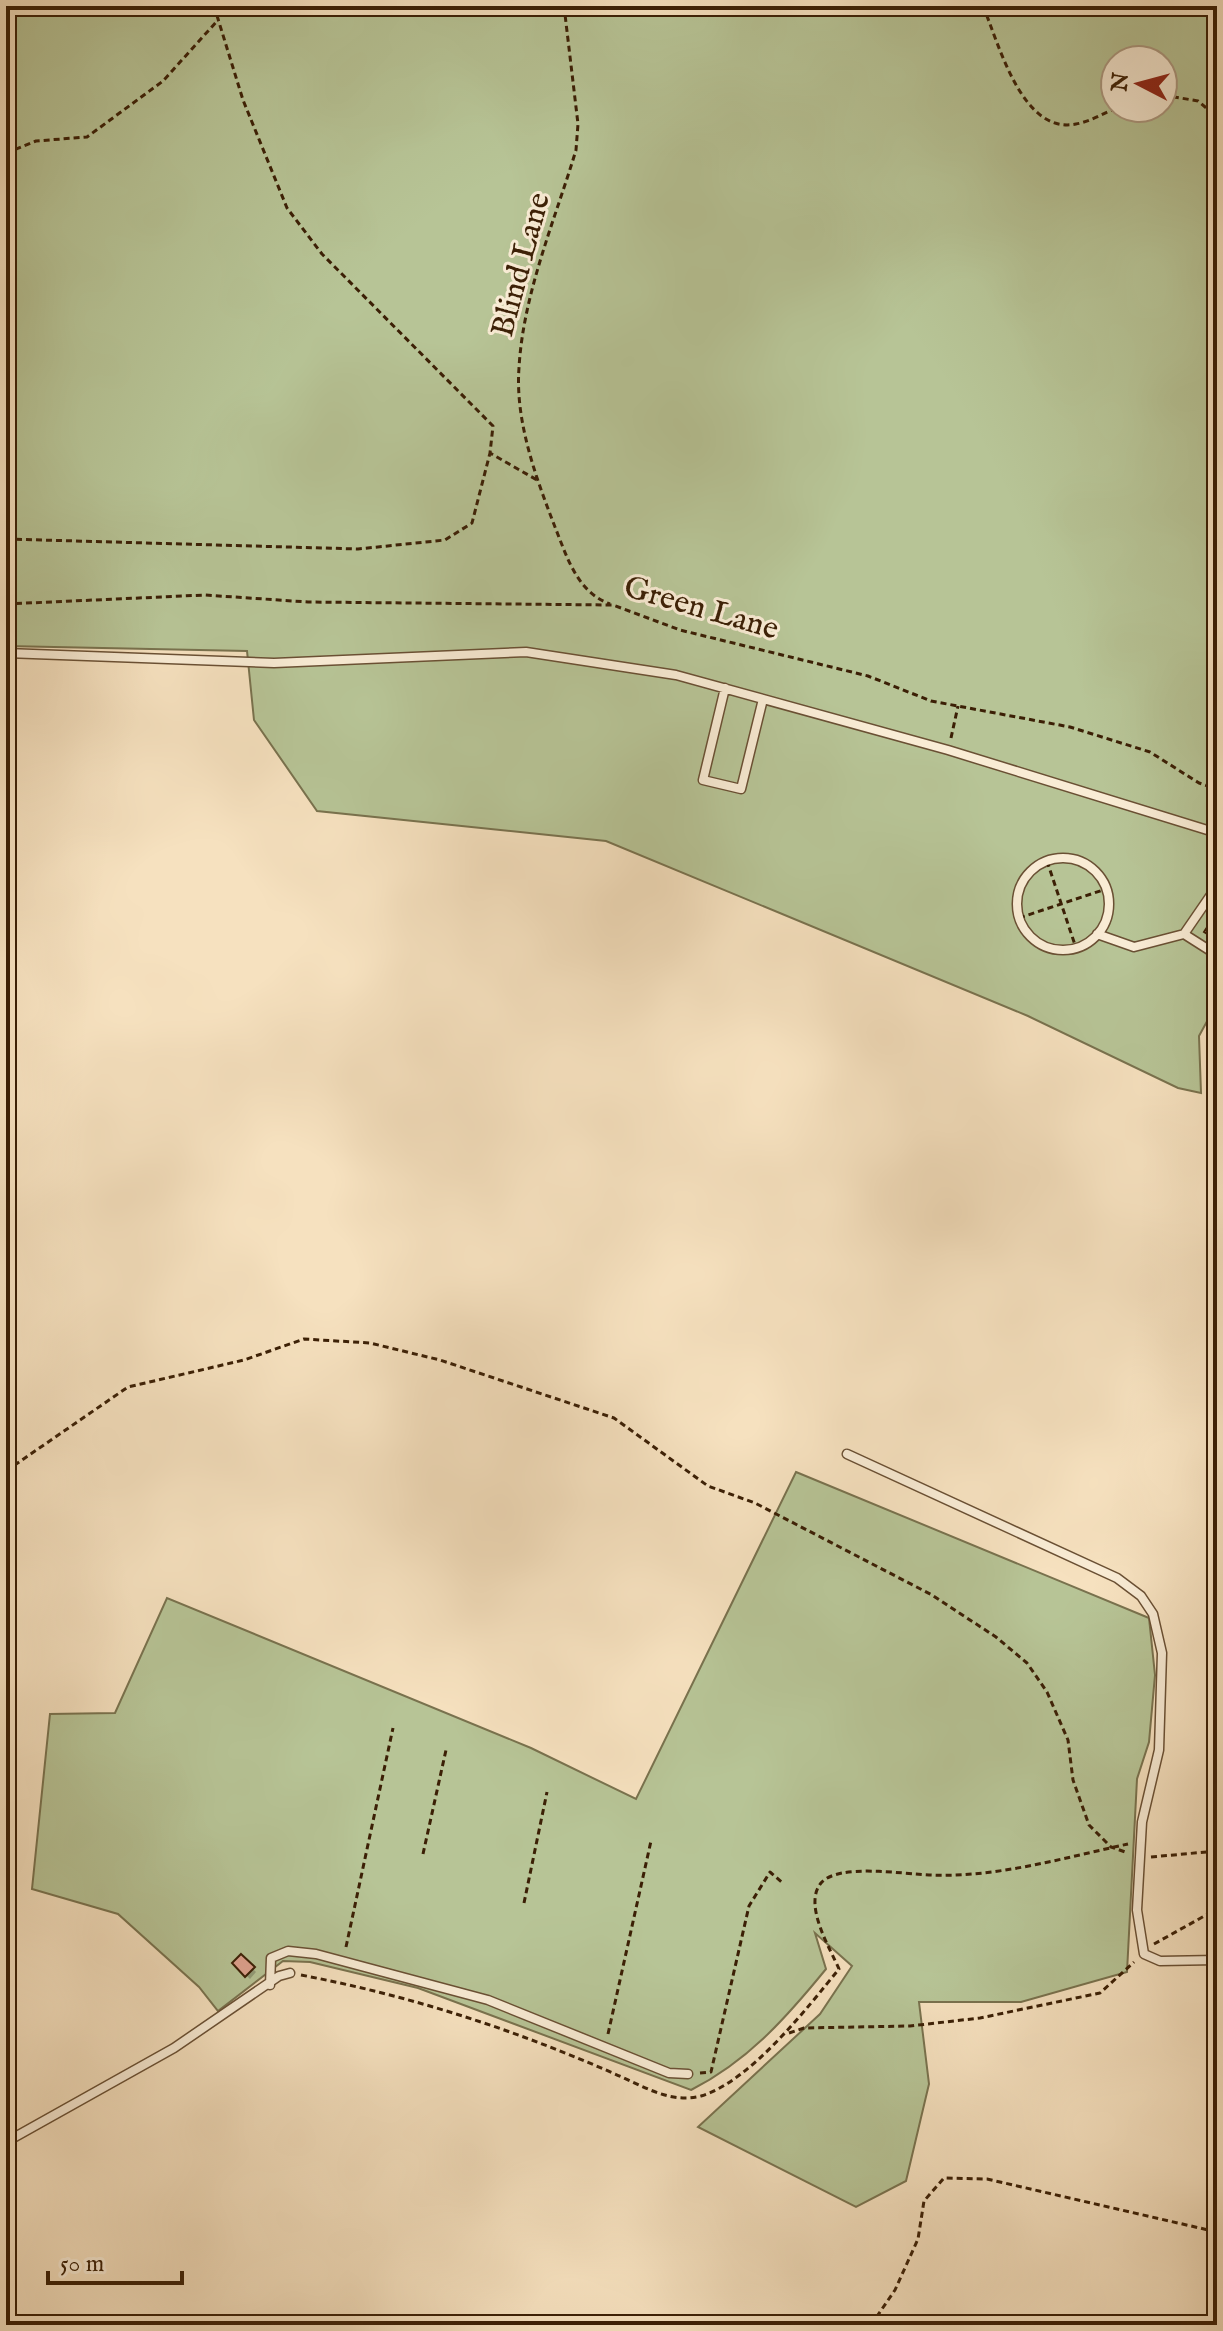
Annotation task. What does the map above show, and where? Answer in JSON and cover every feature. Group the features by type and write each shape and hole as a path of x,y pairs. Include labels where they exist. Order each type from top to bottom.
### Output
{"lane":[{"path":"6,653 274,663 526,652 676,675 948,750 1217,833"},
{"path":"725,688 703,780 741,789 763,699"},
{"path":"1071,858 1085,863 1096,872 1106,889 1108,913 1097,934 1076,948 1049,948 1035,941 1019,918 1017,899 1021,884 1030,871 1047,861 1071,858"},
{"path":"1097,934 1134,947 1184,934 1217,886"},
{"path":"1184,934 1217,955"},
{"path":"847,1454 1117,1578 1141,1596 1153,1614 1162,1653 1159,1750 1141,1841 1137,1910 1144,1954 1160,1961 1217,1960"},
{"path":"270,1985 271,1958 288,1951 316,1954 488,2000 669,2073 688,2074"},
{"path":"6,2142 174,2048 279,1976 290,1973"}],"path":[{"path":"6,539 358,549 445,540 472,523 490,453 493,426 322,254 287,208 243,100 214,6"},
{"name":"Blind Lane","path":"564,6 578,124 576,150 523,329 518,371 522,413 537,480 569,563 583,585 598,599 613,605"},
{"path":"983,6 1021,96 1044,120 1074,125 1099,115"},
{"path":"6,153 36,141 87,137 163,81 218,20"},
{"path":"1179,98 1198,101 1217,117"},
{"path":"490,453 537,480"},
{"name":"Green Lane","path":"6,604 205,595 308,602 613,605 680,630 868,676 931,701 1083,731 1150,752 1199,783 1217,789"},
{"path":"948,750 958,706"},
{"path":"1047,861 1076,948"},
{"path":"1019,918 1106,889"},
{"path":"6,1471 128,1387 244,1360 304,1339 370,1343 440,1360 614,1418 708,1486 755,1503 932,1595 996,1637 1027,1663 1047,1692 1068,1740 1073,1780 1089,1825 1111,1847 1140,1858 1217,1851"},
{"path":"346,1947 393,1728"},
{"path":"423,1854 446,1750"},
{"path":"524,1903 547,1792"},
{"path":"608,2034 651,1841"},
{"path":"290,1973 388,1991 448,2009 584,2060 674,2099 700,2096 720,2088 786,2034 839,1969 817,1911 815,1896 822,1881 843,1871 947,1876 991,1873 1141,1841"},
{"path":"688,2074 711,2072 749,1906 770,1872 784,1884"},
{"path":"1152,1946 1217,1909"},
{"path":"786,2034 804,2028 910,2026 980,2018 1100,1993 1133,1963"},
{"path":"719,1997 728,2000"},
{"path":"871,2325 895,2290 918,2239 924,2201 944,2178 987,2179 1217,2232"}],"green space":[{"path":"6,6 1217,6 1217,1003 1199,1036 1201,1093 1178,1088 1028,1016 606,841 317,811 254,720 247,651 6,646"},
{"path":"796,1472 1149,1618 1155,1675 1149,1742 1137,1779 1127,1972 1021,2002 919,2002 929,2084 906,2181 856,2207 698,2127 820,2014 852,1966 815,1933 826,1969 765,2037 731,2066 691,2090 418,1988 310,1962 283,1961 218,2011 199,1987 118,1914 32,1889 50,1714 115,1713 167,1598 531,1748 636,1799"}],"building":[{"path":"1217,912 1217,940 1204,932"},
{"path":"241,1954 255,1967 245,1977 232,1963"}]}
